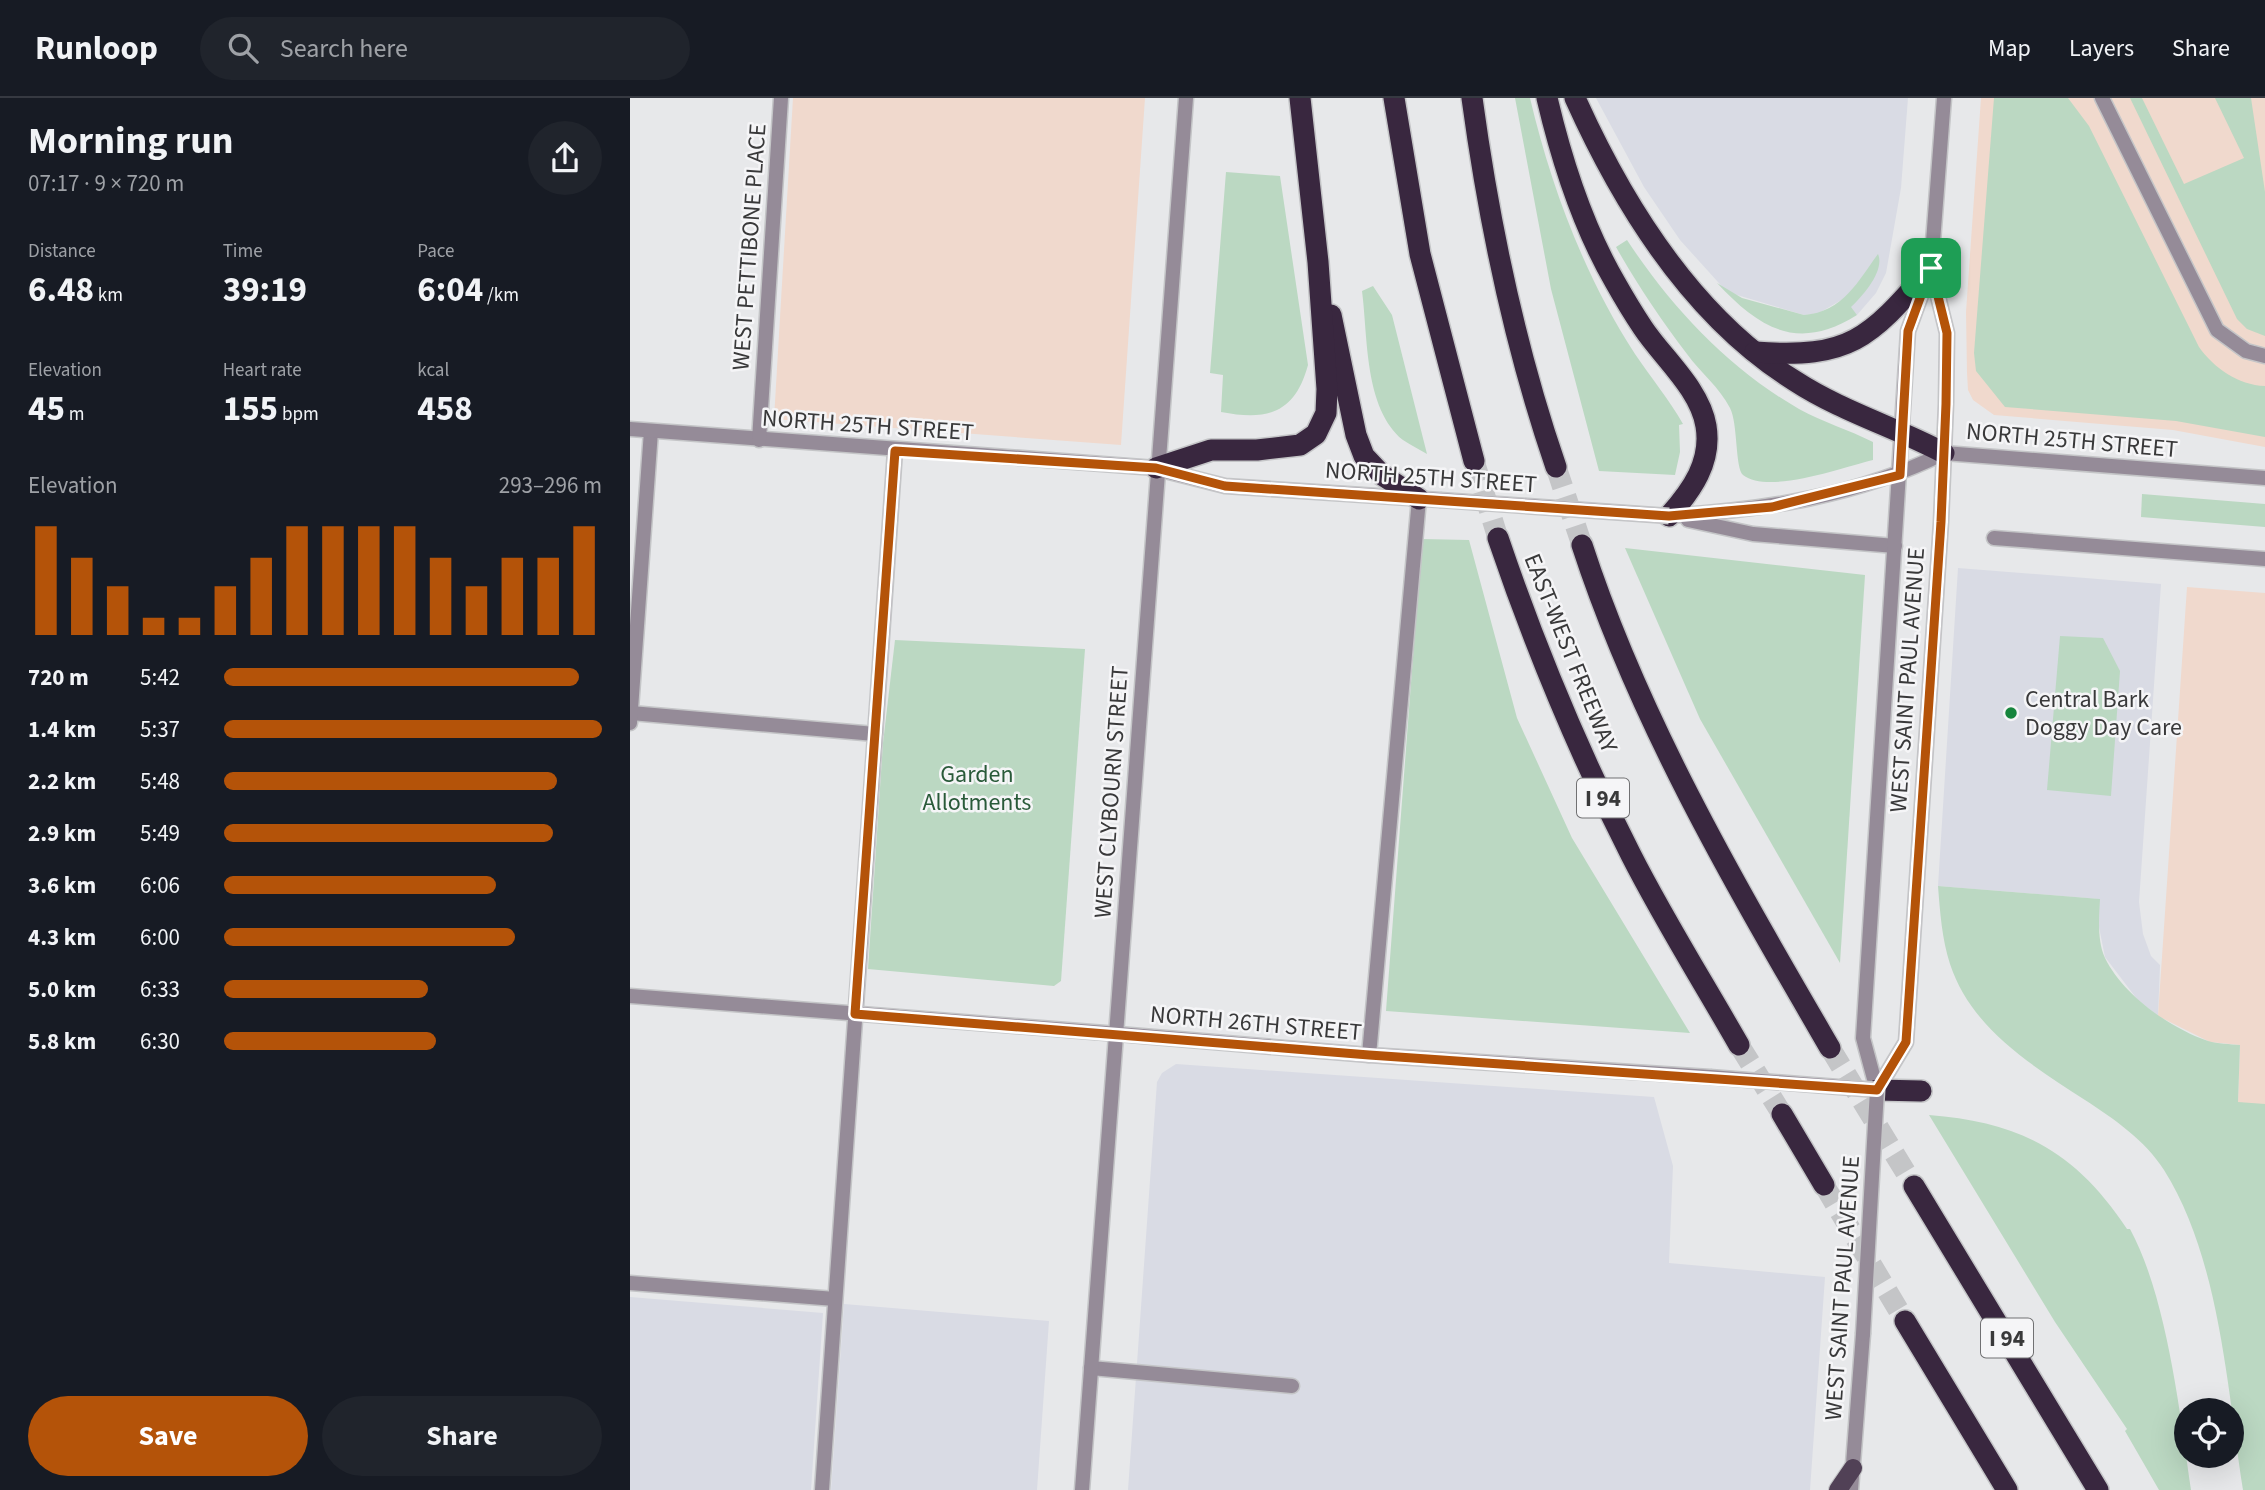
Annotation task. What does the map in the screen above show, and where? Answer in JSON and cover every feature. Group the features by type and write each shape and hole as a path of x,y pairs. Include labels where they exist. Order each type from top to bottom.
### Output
{"highway":[{"path":"1156,468 1211,450 1257,450 1300,445 1316,434 1326,413 1327,389 1318,262 1300,98"},
{"path":"1394,98 1420,254 1474,461"},
{"path":"1472,98 1498,251 1517,334 1556,467"},
{"path":"1547,98 1577,201 1593,238 1643,328 1694,398 1705,422 1708,441 1698,477 1669,516"},
{"path":"1574,98 1598,150 1640,221 1683,279 1755,352 1818,395 1902,430 1944,453"},
{"path":"1318,262 1342,357 1356,435 1364,456 1382,475 1429,499"},
{"path":"1755,352 1821,352 1852,342 1872,331 1931,268"},
{"name":"EAST-WEST FREEWAY","path":"1497,538 1536,643 1591,772 1632,858 1739,1045"},
{"name":"EAST-WEST FREEWAY","path":"1582,545 1622,652 1693,804 1734,885 1830,1048"},
{"path":"1877,1090 1921,1091"},
{"path":"1782,1114 1824,1185"},
{"name":"I 94","path":"1914,1186 2098,1490"},
{"path":"1905,1321 2007,1490"}],"main road":[{"path":"1838,1490 1853,1468"}],"street":[{"name":"WEST PETTIBONE PLACE","path":"759,440 781,98"},
{"name":"WEST CLYBOURN STREET","path":"1082,1490 1118,1034 1156,468 1186,98"},
{"name":"WEST SAINT PAUL AVENUE","path":"1851,1490 1877,1090 1863,1038 1908,331 1931,268 1944,98"},
{"path":"2102,98 2217,330 2246,351 2265,356"},
{"name":"WEST SAINT PAUL AVENUE","path":"1877,1090 1906,1042 1944,453 1947,333 1931,268"},
{"name":"NORTH 25TH STREET","path":"630,429 895,451 1156,468 1225,486 1669,516 1772,507 1900,475 1944,453 2265,478"},
{"path":"630,723 651,431"},
{"path":"822,1490 895,451"},
{"path":"1369,1055 1429,499"},
{"path":"1669,516 1752,534 1895,545"},
{"path":"1993,538 2265,559"},
{"path":"631,713 875,734"},
{"name":"NORTH 26TH STREET","path":"630,996 1369,1055 1877,1090"},
{"path":"630,1283 835,1299"},
{"path":"1091,1368 1292,1386"}],"shaded area":[{"path":"793,98 1145,98 1121,445 774,419"},
{"path":"1596,98 1908,98 1901,188 1886,273 1876,293 1857,315 1843,299 1819,313 1804,315 1727,292 1680,240 1644,187"},
{"path":"1981,98 2265,98 2265,447 2173,430 1994,415 1973,400 1968,390 1966,312"},
{"path":"1958,568 2161,584 2139,902 2143,934 2151,956 2160,965 2158,1016 2137,999 2105,957 2099,927 2099,899 1938,886"},
{"path":"2187,587 2265,593 2265,1180 2238,1102 2240,1045 2210,1042 2158,1016"},
{"path":"1176,1064 1654,1097 1673,1166 1669,1263 1825,1277 1810,1490 1128,1490 1157,1082 1162,1073"},
{"path":"630,1297 823,1313 811,1490 630,1490"},
{"path":"844,1304 1049,1321 1037,1490 831,1490"}],"green space":[{"path":"1515,98 1530,98 1559,198 1600,294 1635,354 1683,424 1679,425 1680,452 1675,475 1599,471 1551,289"},
{"path":"1994,98 2068,98 2089,126 2199,347 2212,362 2236,379 2265,386 2265,437 2176,421 2005,407 1976,371 1974,353"},
{"path":"2130,98 2142,98 2184,184 2244,158 2215,98 2251,98 2265,192 2265,336 2247,329 2237,319"},
{"path":"1226,172 1280,176 1308,365 1296,394 1277,410 1266,414 1238,415 1221,412 1223,375 1210,373"},
{"path":"1627,240 1682,312 1725,356 1773,393 1799,409 1873,442 1873,460 1788,481 1755,480 1743,475 1740,471 1730,408 1677,341 1632,275 1616,247"},
{"path":"1878,254 1879,267 1876,275 1851,307 1857,315 1836,326 1816,332 1781,330 1765,323 1749,313 1717,283 1742,298 1804,315 1818,313 1848,294"},
{"path":"1373,286 1392,315 1427,454 1403,440 1390,426 1374,391 1362,291"},
{"path":"2142,494 2265,504 2265,527 2141,517"},
{"path":"1422,539 1469,540 1517,718 1572,838 1690,1033 1386,1011"},
{"path":"1625,548 1865,575 1840,963 1700,719"},
{"path":"2060,636 2103,638 2120,671 2111,796 2047,790"},
{"name":"Garden Allotments","path":"895,640 1085,649 1061,981 1054,986 868,969 883,743"},
{"path":"1938,886 2100,899 2099,929 2102,951 2123,985 2149,1009 2178,1028 2208,1041 2240,1045 2238,1102 2265,1104 2265,1490 2243,1490 2240,1468 2244,1468 2244,1398 2230,1398 2218,1325 2198,1243 2183,1205 2164,1170 2148,1149 2128,1131 2024,1058 1988,1026 1960,987 1947,955"},
{"path":"1929,1115 1992,1125 2043,1146 2066,1161 2087,1180 2108,1202 2127,1229 2130,1229 2154,1288 2177,1392 2178,1398 2174,1398 2174,1468 2188,1468 2191,1490 2159,1490 2125,1431 2127,1429 2055,1322"}],"tunnel":[{"path":"1474,461 1498,538"},
{"path":"1556,467 1582,545"},
{"path":"1739,1045 1782,1114"},
{"path":"1830,1048 1914,1186"},
{"path":"1824,1185 1905,1321"}],"place":[{"name":"Central Bark Doggy Day Care","path":"2011,713"}],"route":[{"path":"1931,268 1947,333 1941,522 1906,1042 1877,1090 1812,1083 1369,1055 855,1014 895,451 1156,468 1225,486 1669,516 1772,507 1900,475 1908,331 1931,268"}]}
